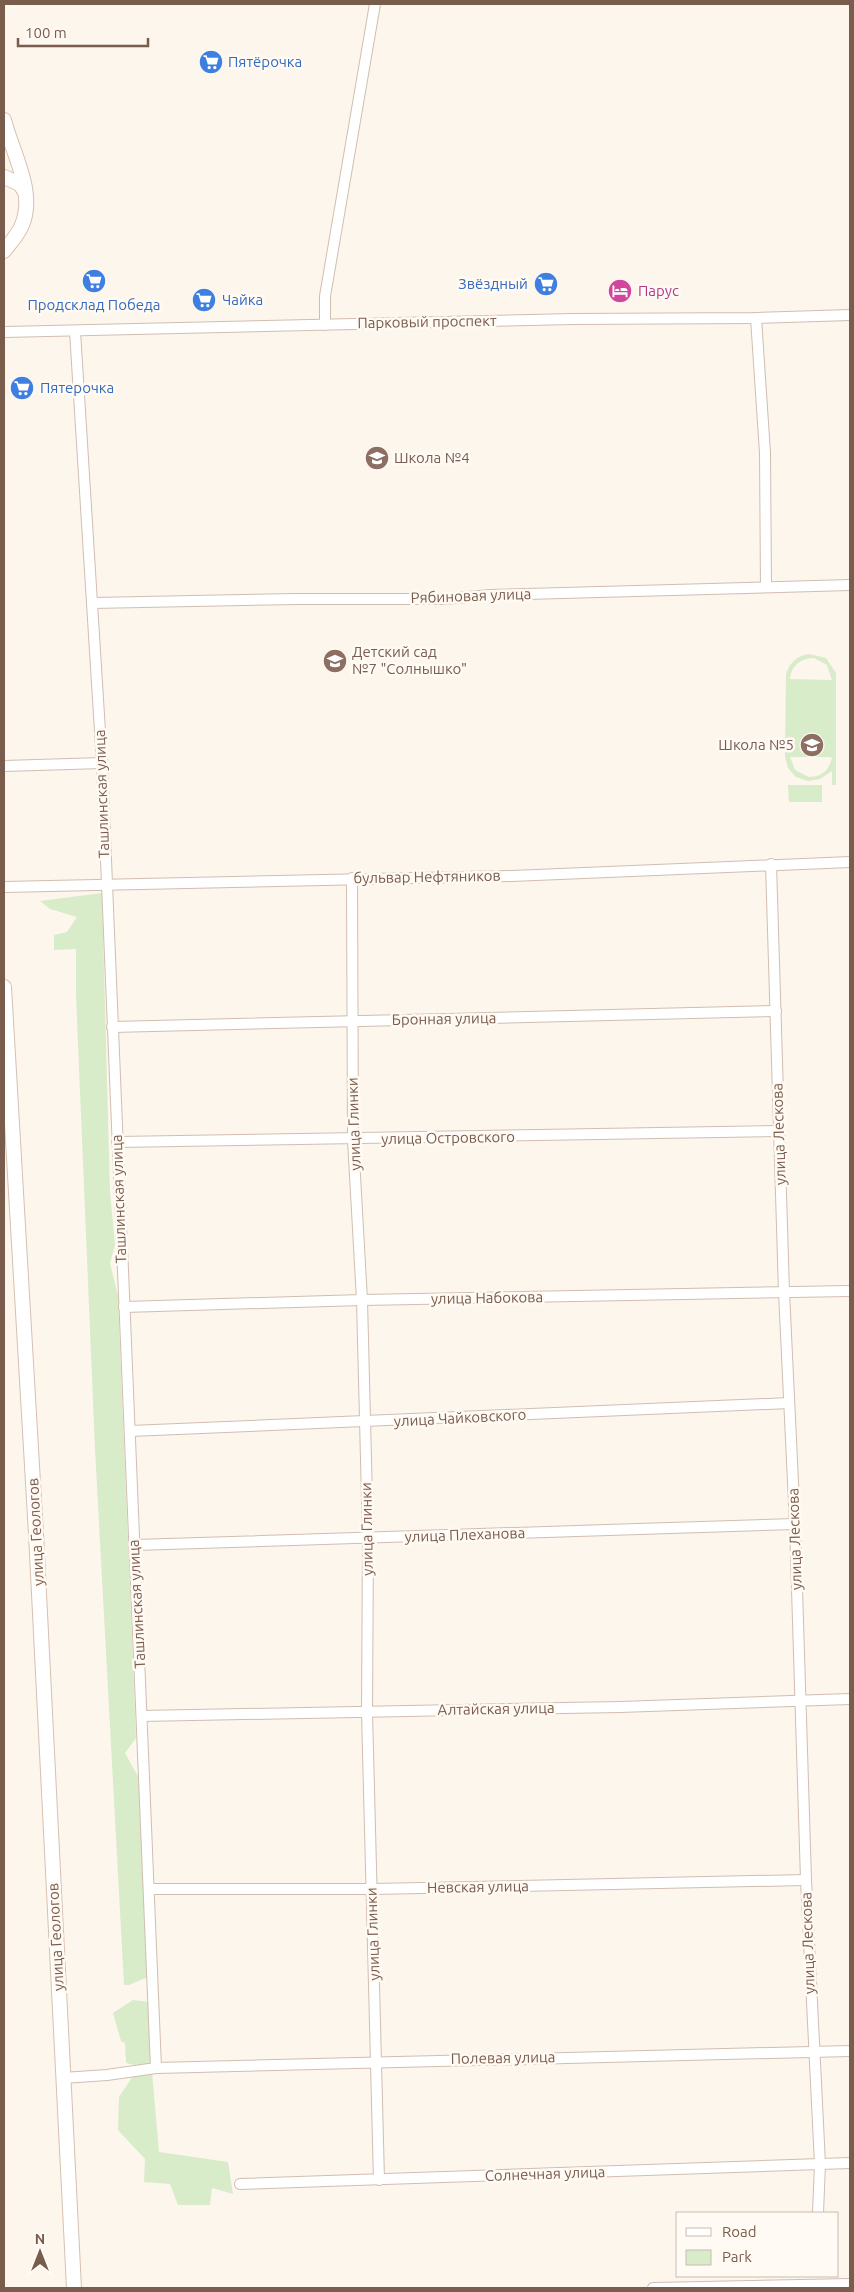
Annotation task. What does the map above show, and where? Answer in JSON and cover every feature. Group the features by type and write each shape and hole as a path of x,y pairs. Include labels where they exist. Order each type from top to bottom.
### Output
{"main road":[{"path":"4,120 22,176 25,193 25,216 22,228 9,240 4,251"},
{"path":"4,177 20,184 25,193"},
{"name":"улица Геологов","path":"4,987 36,1534 74,2288"}],"street":[{"path":"325,324 325,296 375,4"},
{"name":"Парковый проспект","path":"4,332 573,319 756,318 850,315"},
{"path":"756,318 765,453 766,586"},
{"name":"Ташлинская улица","path":"75,331 102,763 105,885 135,1545 156,2068"},
{"name":"Рябиновая улица","path":"92,603 297,599 444,599 491,595 850,585"},
{"path":"4,766 102,763"},
{"name":"бульвар Нефтяников","path":"4,887 512,876 850,862"},
{"name":"улица Лескова","path":"771,864 784,1292 795,1524 806,1880 820,2164 818,2212"},
{"name":"улица Глинки","path":"352,878 353,1140 362,1300 368,1539 367,1712 380,2180"},
{"name":"Бронная улица","path":"112,1027 776,1011"},
{"name":"улица Островского","path":"117,1142 353,1140 779,1131"},
{"name":"улица Набокова","path":"124,1307 362,1300 850,1291"},
{"name":"улица Чайковского","path":"130,1430 364,1422 790,1403"},
{"name":"улица Плеханова","path":"135,1545 795,1524"},
{"name":"Алтайская улица","path":"142,1716 620,1707 850,1699"},
{"name":"Невская улица","path":"149,1889 372,1890 806,1880"},
{"name":"Полевая улица","path":"63,2078 107,2075 156,2068 377,2061 850,2051"},
{"name":"Солнечная улица","path":"240,2184 850,2163"},
{"path":"653,2288 816,2283 850,2284"}],"green space":[{"path":"809,654 826,658 836,673 836,785 832,785 832,771 820,779 808,781 796,777 788,768 785,757 786,674 794,660","holes":["814,658 827,665 832,680 790,679 792,670 797,664 804,659","790,757 831,757 832,758 824,772 818,776 809,777 795,770"]},
{"path":"788,785 822,785 822,802 789,802"},
{"path":"102,893 110,1192 115,1245 110,1263 118,1296 136,1738 125,1753 141,1782 148,1977 129,1985 124,1985 95,1449 76,995 76,949 54,950 54,935 67,932 77,917 50,909 40,901"},
{"path":"133,2000 150,2002 152,2062 139,2066 126,2063 125,2043 121,2041 113,2013"},
{"path":"152,2072 159,2152 228,2162 233,2194 212,2188 210,2205 178,2205 170,2184 144,2182 145,2159 118,2130 119,2097 135,2073"}],"place":[{"name":"Пятёрочка","path":"211,62"},
{"name":"Продсклад Победа","path":"94,281"},
{"name":"Звёздный","path":"546,284"},
{"name":"Парус","path":"620,291"},
{"name":"Чайка","path":"204,300"},
{"name":"Пятерочка","path":"22,388"},
{"name":"Школа №4","path":"377,458"},
{"name":"Детский сад №7 \"Солнышко\"","path":"335,661"},
{"name":"Школа №5","path":"812,745"}]}
